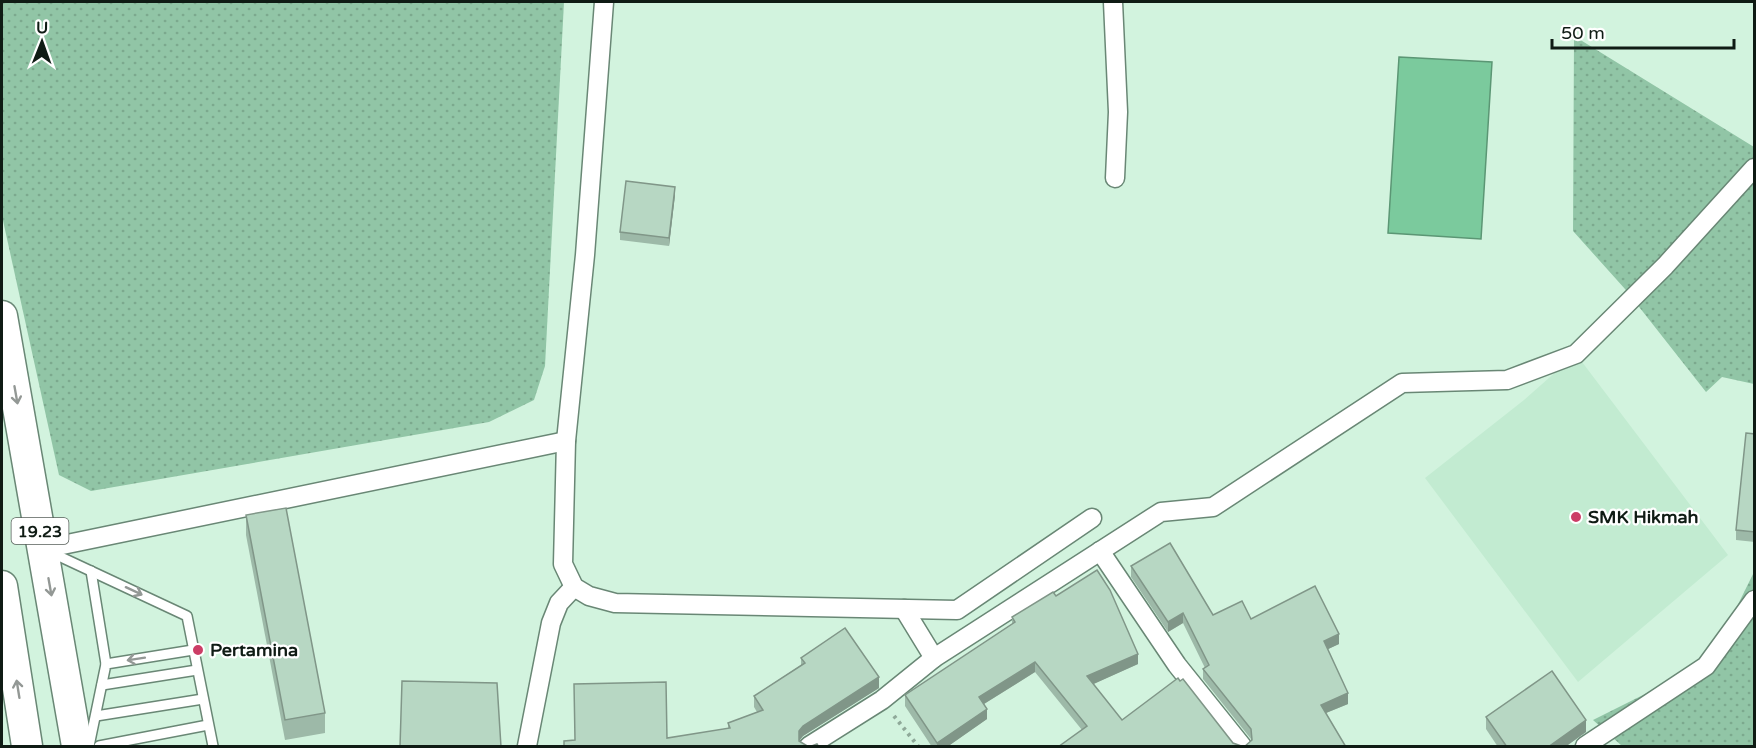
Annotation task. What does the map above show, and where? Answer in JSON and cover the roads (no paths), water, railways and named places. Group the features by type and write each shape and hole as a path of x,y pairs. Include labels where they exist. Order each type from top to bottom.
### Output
{"main road":[{"name":"19.23","path":"2,316 76,747"},
{"path":"2,586 27,747"}],"street":[{"path":"604,2 585,255 566,441 563,564 574,587 589,596 615,603 957,610 1092,518"},
{"path":"1113,2 1118,112 1115,178"},
{"path":"809,747 882,700 934,658 1161,512 1213,507 1402,383 1507,380 1576,354 1665,266 1755,168"},
{"path":"43,549 566,441"},
{"path":"1100,551 1177,665 1242,747"},
{"path":"527,747 551,623 559,603 574,587"},
{"path":"1585,747 1706,666 1755,600"},
{"path":"904,609 934,658"}],"lane":[{"path":"43,549 187,616 213,747"},
{"path":"89,747 106,664 91,571"},
{"path":"106,664 193,650"},
{"path":"102,685 197,670"},
{"path":"96,716 203,699"},
{"path":"99,747 208,726"}],"place":[{"name":"SMK Hikmah","path":"1576,517"},
{"name":"Pertamina","path":"198,650"}]}
